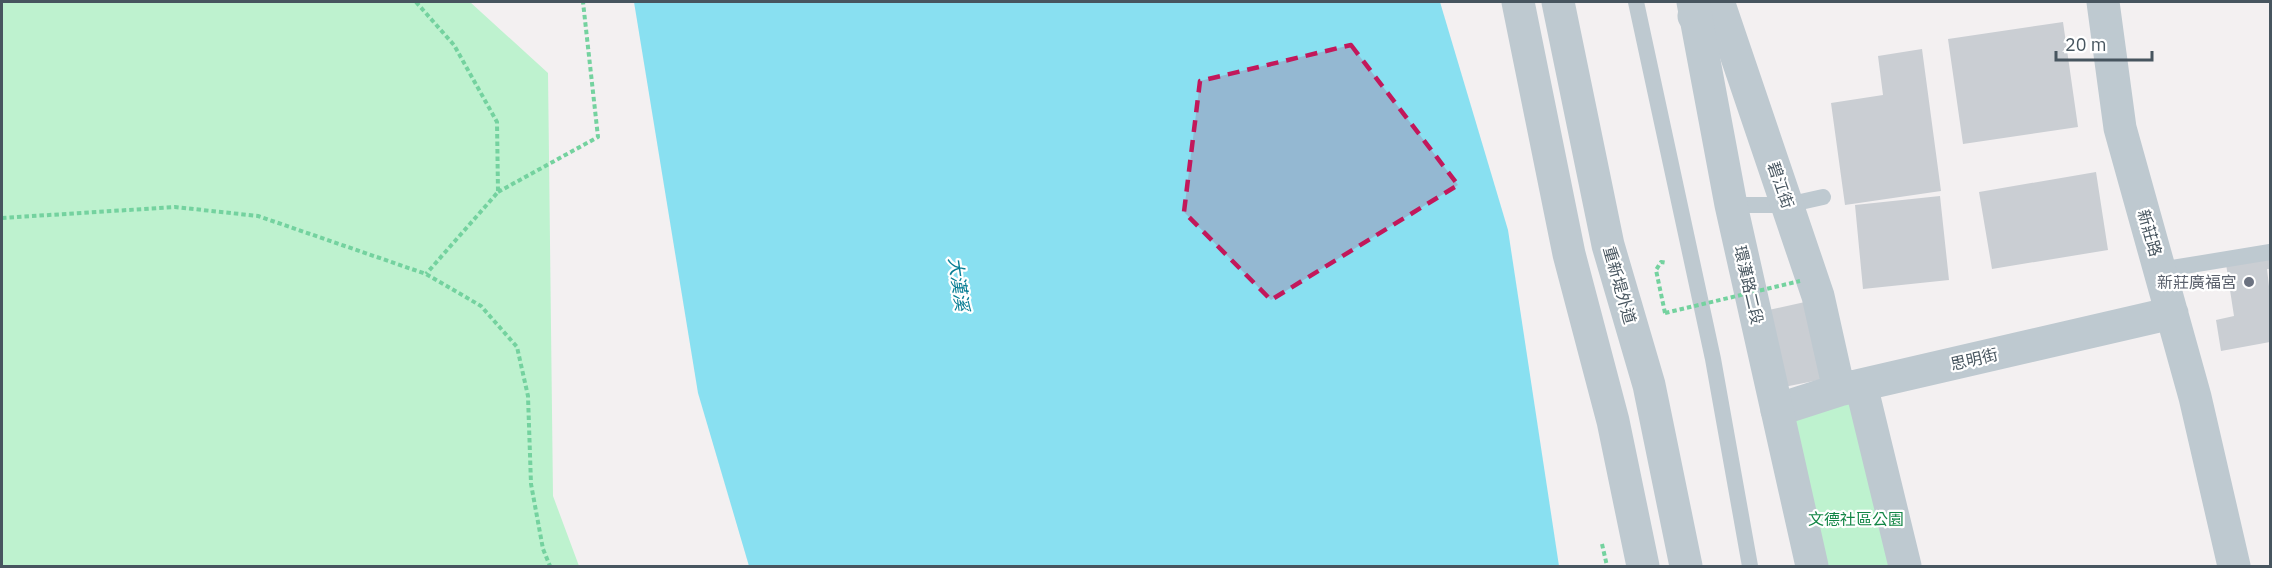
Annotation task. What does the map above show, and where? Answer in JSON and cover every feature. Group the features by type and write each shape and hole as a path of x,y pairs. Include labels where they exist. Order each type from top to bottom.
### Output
{"street":[{"path":"1518,2 1569,254 1613,421 1643,567"},
{"name":"重新堤外道","path":"1558,2 1608,244 1649,385 1686,567"},
{"name":"新莊路","path":"2103,2 2120,128 2195,397 2234,567"},
{"name":"碧江街","path":"1694,9 1720,7 1850,388 1905,567"},
{"name":"環漢路二段","path":"1694,9 1731,205 1812,567"},
{"name":"思明街","path":"1777,410 1850,388 2172,313"}],"lane":[{"path":"1636,2 1713,359 1750,567"},
{"path":"1731,205 1788,205 1823,197"},
{"path":"2160,270 2271,252"}],"path":[{"path":"416,2 454,45 497,122 498,192"},
{"path":"426,274 498,192 598,137 584,2"},
{"path":"2,218 175,207 258,216 426,274 481,306 517,347 528,396 531,484 543,549 550,567"},
{"path":"1670,267 1667,263 1661,262 1656,270 1665,313 1800,281"}],"highlighted area":[{"path":"1351,45 1458,185 1271,300 1184,212 1200,81"}],"green space":[{"path":"2,2 470,2 548,73 553,496 579,566 2,566"},
{"name":"文德社區公園","path":"1857,396 1916,566 1822,566 1790,414"}],"water":[{"name":"大漢溪","path":"634,2 1440,2 1508,230 1559,566 749,566 698,393"}],"building":[{"path":"2063,22 2078,127 1963,144 1948,39"},
{"path":"1922,49 1941,191 1845,205 1831,103 1883,95 1878,56"},
{"path":"2096,172 2108,250 1992,269 1979,192"},
{"path":"1940,196 1949,280 1863,289 1855,205"},
{"path":"2270,256 2270,269 2267,269 2270,295 2270,342 2221,351 2216,320 2234,316 2226,264"},
{"path":"1814,300 1829,378 1779,388 1764,311"}],"place":[{"name":"新莊廣福宮","path":"2249,282"}]}
